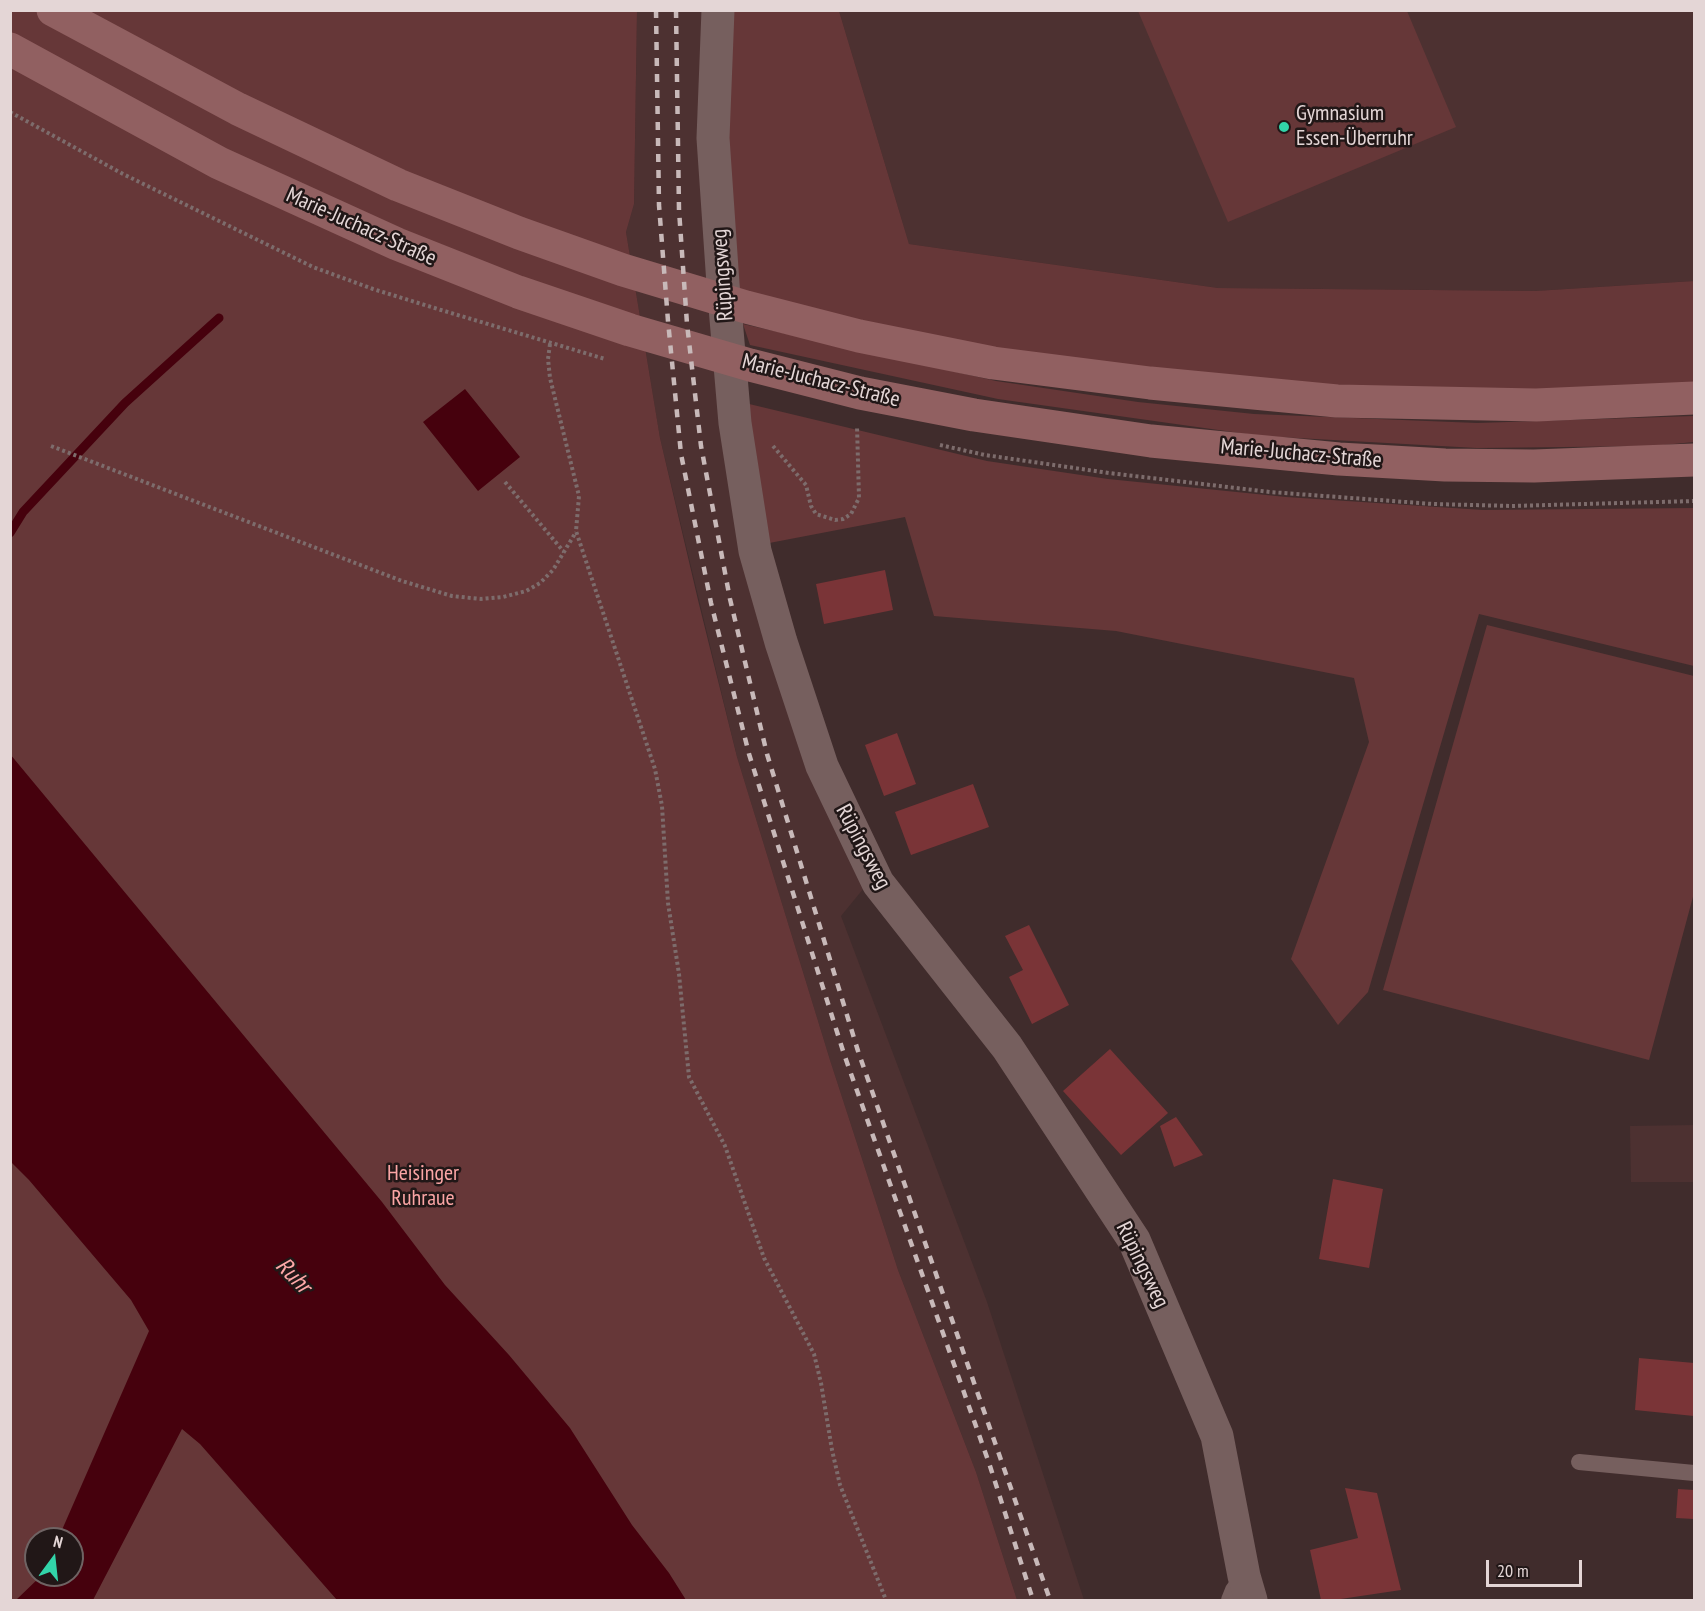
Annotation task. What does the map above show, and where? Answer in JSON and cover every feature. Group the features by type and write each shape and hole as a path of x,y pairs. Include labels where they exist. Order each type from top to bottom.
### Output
{"main road":[{"path":"53,10 238,110 398,184 519,233 623,270 746,307 859,336 993,363 1150,383 1337,401 1536,405 1695,398"},
{"name":"Marie-Juchacz-Straße","path":"10,49 229,168 408,249 518,292 630,330 750,365 860,393 974,416 1151,441 1339,459 1445,465 1534,466 1695,460"}],"street":[{"name":"Rüpingsweg","path":"718,10 713,138 735,423 755,551 781,642 822,766 878,883 1007,1047 1134,1240 1217,1436 1241,1592"}],"lane":[{"path":"1579,1462 1695,1473"}],"path":[{"path":"10,112 133,179 313,267 373,289 550,344 614,361"},
{"path":"550,344 548,359 550,378 579,496 576,531 655,769 662,806 668,903 679,974 689,1077 725,1146 764,1258 814,1354 840,1485 886,1600"},
{"path":"735,423 745,422 757,428 806,485 811,506 816,514 835,520 843,519 851,514 859,498 857,426"},
{"path":"51,446 402,581 452,596 481,599 503,597 526,591 540,583 553,570 576,531"},
{"path":"506,482 564,552"}],"shaded area":[{"path":"637,11 710,11 731,464 868,883 841,916 987,1302 1084,1600 1017,1600 976,1472 898,1270 830,1060 737,757 660,438 626,232 634,204"},
{"name":"Gymnasium Essen-Überruhr","path":"839,11 1694,11 1694,281 1535,291 1218,288 909,244"},
{"path":"1694,1125 1694,1182 1631,1182 1630,1126"}],"green space":[{"name":"Heisinger Ruhraue","path":"11,11 637,11 634,204 626,232 660,438 698,600 737,757 830,1060 898,1270 976,1472 1017,1600 11,1600"},
{"path":"724,11 839,11 909,244 1218,288 1535,291 1694,281 1694,388 1332,396 993,356 728,286"},
{"path":"1138,11 1407,11 1456,127 1228,222"},
{"path":"743,324 996,381 1138,402 1254,414 1477,423 1694,416 1694,442 1653,446 1477,448 1261,436 998,399 750,345"},
{"path":"745,403 987,461 1108,479 1286,497 1483,510 1694,508 1694,666 1479,614 1368,992 1338,1025 1291,959 1369,742 1354,678 1116,631 934,616 905,517 764,544"},
{"path":"1487,625 1694,676 1694,893 1649,1060 1383,990"}],"water":[{"path":"465,389 520,457 478,491 423,422"},
{"name":"Ruhr","path":"10,754 382,1202 445,1285 509,1355 570,1428 632,1525 669,1573 686,1600 337,1600 200,1444 182,1429 93,1600 16,1600 30,1587 84,1587 84,1527 63,1527 149,1331 131,1300 11,1162"}],"building":[{"path":"885,570 893,610 824,624 816,584"},
{"path":"897,733 916,784 884,796 865,745"},
{"path":"973,784 989,827 911,855 895,812"},
{"path":"1029,925 1069,1005 1032,1024 1009,977 1023,970 1005,936"},
{"path":"1110,1049 1168,1113 1121,1155 1063,1091"},
{"path":"1176,1117 1203,1155 1174,1167 1160,1126"},
{"path":"1333,1179 1383,1189 1369,1268 1319,1259"},
{"path":"1639,1358 1694,1363 1694,1416 1635,1410"},
{"path":"1345,1488 1377,1493 1401,1590 1321,1600 1310,1550 1358,1538"},
{"path":"1678,1489 1694,1490 1694,1519 1676,1518"}],"waterway":[{"path":"10,533 23,512 125,403 219,318"}],"railway":[{"path":"656,10 659,205 668,321 681,454 711,603 749,754 844,1054 989,1463 1033,1600"},
{"path":"676,10 679,210 687,324 701,446 730,599 767,754 858,1051 1050,1600"}],"place":[{"name":"Gymnasium Essen-Überruhr","path":"1284,127"}]}
